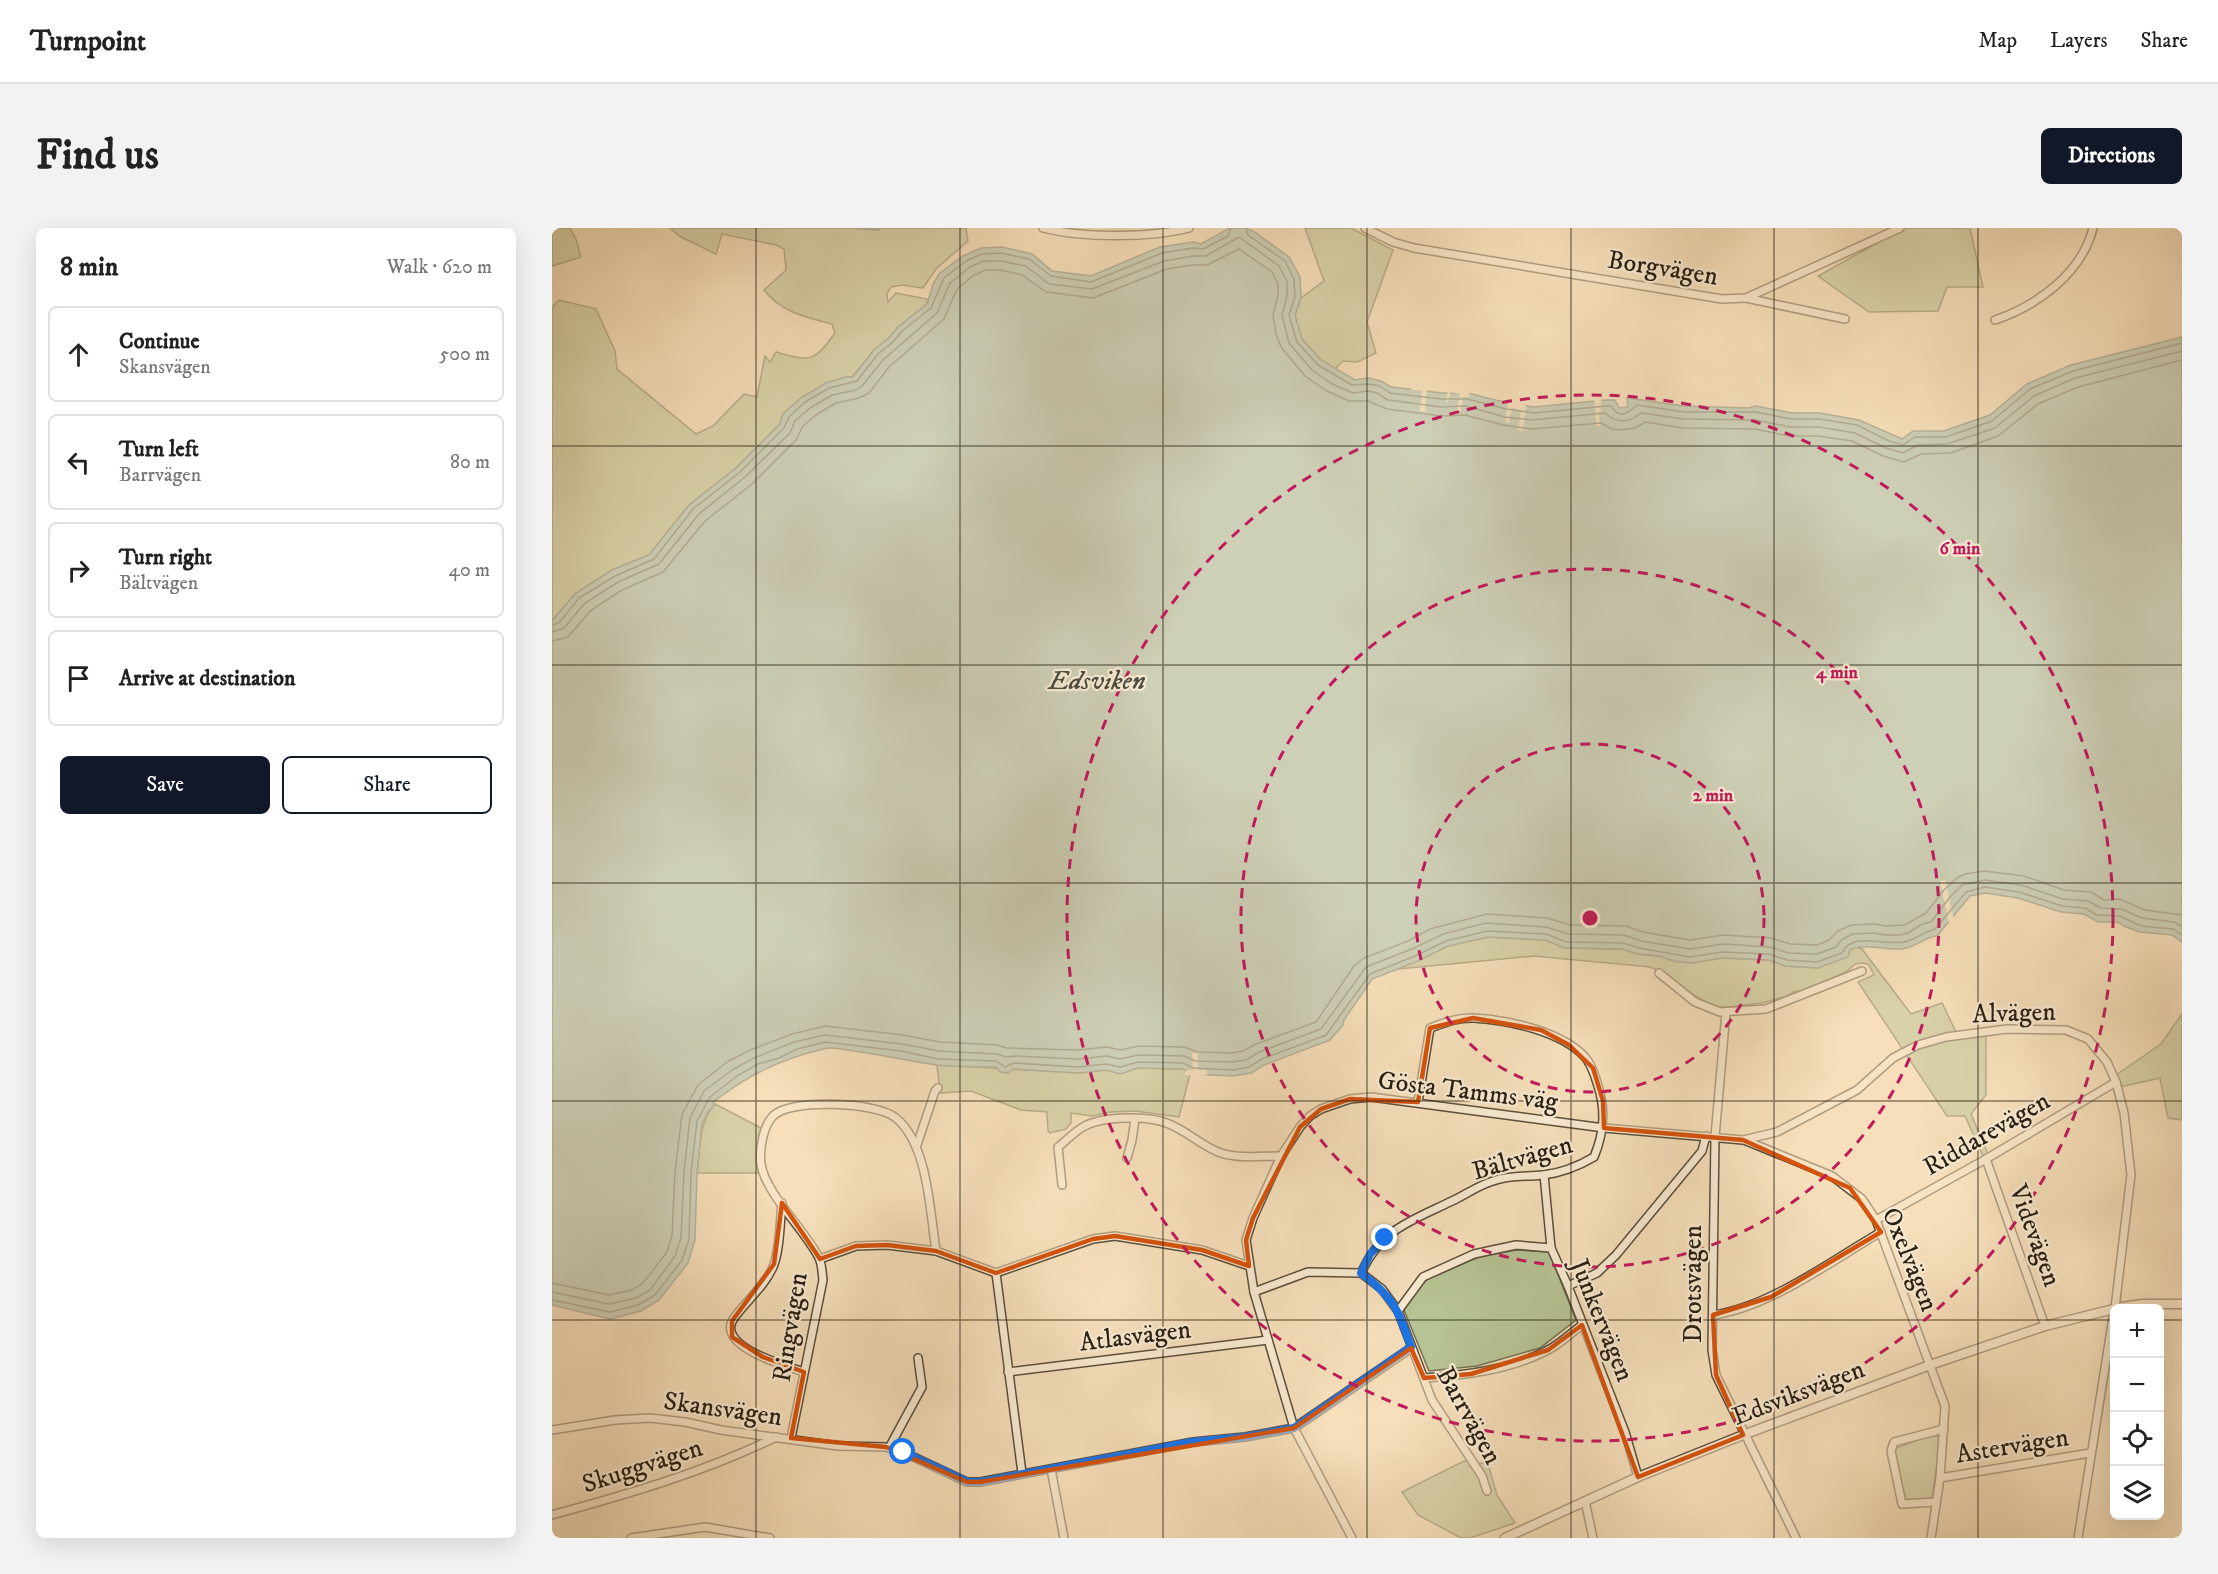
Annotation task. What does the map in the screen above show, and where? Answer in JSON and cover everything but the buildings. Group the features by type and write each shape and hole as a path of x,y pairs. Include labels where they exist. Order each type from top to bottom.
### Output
{"street":[{"path":"1043,228 1055,231 1122,235 1172,232 1189,228"},
{"name":"Borgvägen","path":"1365,228 1393,242 1414,248 1722,299 1746,298 1845,318"},
{"name":"Borgvägen","path":"1746,298 1900,228"},
{"path":"1995,320 2015,313 2052,289 2073,267 2085,249 2093,228"},
{"path":"1659,973 1695,1002 1720,1012 1726,1012 1766,1009 1862,971"},
{"name":"Drotsvägen","path":"1726,1012 1719,1137 1712,1350 1716,1375 1743,1435 1796,1538"},
{"name":"Bältvägen","path":"1361,1273 1370,1254 1385,1238 1401,1227 1493,1181 1573,1169 1594,1157 1604,1128 1603,1101 1593,1068 1584,1057 1569,1045 1541,1030 1473,1018 1451,1021 1430,1028 1418,1102"},
{"name":"Alvägen","path":"1719,1137 1743,1140 1777,1132 1857,1090 1893,1058 1918,1045 1946,1037 2007,1029 2066,1030 2088,1039 2107,1062 2116,1082 2124,1113 2131,1175 2116,1304"},
{"name":"Riddarevägen","path":"1876,1220 1986,1159 2116,1082"},
{"path":"917,1145 934,1091 938,1088"},
{"name":"Gösta Tamms väg","path":"1352,1538 1294,1428 1254,1292 1246,1240 1252,1218 1281,1156 1295,1133 1310,1116 1328,1106 1350,1099 1371,1097 1604,1128 1719,1137"},
{"name":"Ringvägen","path":"790,1438 823,1280 820,1259 765,1176 761,1164 767,1124 774,1115 787,1108 810,1104 877,1108 896,1117 917,1145 936,1251"},
{"path":"1062,1185 1058,1148 1083,1127 1094,1122 1115,1119 1155,1120 1169,1124 1220,1153 1238,1156 1281,1156"},
{"path":"1127,1158 1135,1119"},
{"path":"1568,1286 1597,1273 1616,1255 1702,1151 1706,1136"},
{"name":"Oxelvägen","path":"1743,1140 1832,1176 1862,1199 1876,1220 1945,1406 1940,1478 1931,1538"},
{"name":"Videvägen","path":"1986,1159 2045,1326"},
{"name":"Junkervägen","path":"1544,1175 1551,1248 1625,1432 1638,1477"},
{"path":"782,1203 774,1264 766,1281 732,1321 730,1329 732,1336 745,1348 804,1372"},
{"path":"1713,1315 1732,1312 1772,1296 1881,1232"},
{"path":"820,1259 856,1246 887,1245 936,1251 996,1273 1093,1239 1115,1236 1202,1250 1249,1266"},
{"path":"1398,1311 1423,1277 1474,1254 1515,1245 1551,1248"},
{"path":"1254,1292 1308,1272 1361,1273"},
{"path":"996,1273 1022,1473"},
{"name":"Barrvägen","path":"1361,1273 1382,1289 1398,1311 1432,1400 1482,1476 1487,1491"},
{"name":"Edsviksvägen","path":"2164,1304 2182,1304"},
{"name":"Edsviksvägen","path":"1505,1538 1638,1477 1743,1435 1930,1365 2045,1326 2110,1311"},
{"path":"1424,1378 1471,1374 1510,1365 1548,1350 1582,1325"},
{"name":"Atlasvägen","path":"1008,1372 1268,1340"},
{"name":"Alvägen","path":"2078,1538 2110,1340"},
{"name":"Skansvägen","path":"552,1430 615,1420 650,1419 685,1422 721,1430 838,1446 889,1448 903,1452 968,1482 980,1482 1192,1442 1245,1437 1294,1428 1411,1347"},
{"path":"889,1448 922,1387 918,1358"},
{"path":"1936,1502 1902,1504 1891,1451 1894,1442 1944,1429"},
{"name":"Skuggvägen","path":"552,1515 630,1493 742,1453 777,1436"},
{"name":"Astervägen","path":"1940,1478 2091,1453"},
{"path":"1051,1469 1064,1538"},
{"path":"1585,1501 1593,1538"},
{"path":"631,1538 705,1527 770,1538"}],"highlighted area":[{"path":"1473,1018 1541,1030 1569,1045 1593,1068 1603,1101 1604,1128 1743,1140 1850,1188 1881,1232 1771,1297 1713,1315 1716,1375 1743,1435 1638,1477 1582,1325 1548,1350 1471,1374 1424,1378 1411,1348 1294,1428 980,1482 967,1482 886,1447 791,1438 804,1372 763,1357 732,1337 732,1321 774,1264 782,1203 820,1259 856,1246 887,1245 936,1251 996,1273 1093,1239 1115,1236 1202,1250 1249,1266 1246,1240 1253,1218 1300,1127 1321,1109 1350,1099 1418,1102 1430,1028"}],"green space":[{"path":"552,228 570,228 581,257 552,266"},
{"path":"670,228 966,228 968,241 936,269 923,288 902,285 891,287 887,294 888,302 896,293 927,299 927,304 874,350 852,377 826,383 801,398 783,414 780,424 736,468 689,505 649,555 612,570 575,594 552,621 552,307 559,300 596,309 615,351 617,369 696,434 713,426 744,394 757,397 765,356 770,362 776,352 797,357 811,357 822,350 835,333 832,324 786,309 764,290 786,270 784,249 776,245 722,234 716,254 681,237"},
{"path":"1305,228 1351,228 1393,250 1367,322 1376,353 1357,362 1343,361 1335,369 1321,360 1301,338 1295,315 1301,298 1324,281"},
{"path":"1904,228 1970,228 1983,287 1947,287 1938,311 1869,312 1818,276"},
{"path":"1488,937 1545,940 1565,948 1622,949 1691,963 1722,958 1769,960 1785,966 1818,968 1856,947 1862,949 1911,1014 1942,1003 1959,1038 1986,1036 1986,1095 1971,1114 1988,1154 1983,1156 1965,1116 1947,1116 1858,982 1874,975 1869,965 1855,964 1846,972 1787,996 1762,1003 1730,1007 1715,1007 1650,967 1534,956 1398,969 1448,946"},
{"path":"2182,1014 2182,1120 2168,1118 2160,1078 2120,1087 2116,1075 2161,1044"},
{"path":"937,1065 1079,1073 1106,1070 1120,1074 1138,1068 1183,1069 1190,1074 1179,1117 1135,1111 1092,1116 1071,1113 1071,1123 1066,1129 1050,1133 1047,1112 1021,1110 971,1091 940,1093"},
{"path":"715,1104 763,1129 760,1173 697,1173 705,1119"},
{"path":"1516,1250 1549,1252 1576,1320 1540,1348 1477,1366 1429,1371 1404,1310 1423,1281 1479,1257"},
{"path":"1931,1435 1941,1437 1932,1498 1909,1501 1903,1498 1895,1454 1896,1448"},
{"path":"1464,1461 1488,1464 1497,1495 1515,1523 1470,1538 1461,1538 1418,1515 1402,1492"}],"water":[{"name":"Edsviken","path":"1230,228 1245,228 1253,231 1289,257 1300,277 1301,298 1295,315 1302,339 1321,360 1355,380 1368,378 1381,381 1391,387 1442,393 1468,393 1534,407 1615,400 1619,408 1628,407 1627,398 1684,406 1748,408 1756,406 1792,413 1819,413 1859,420 1902,439 1913,431 1944,431 1990,415 2027,384 2071,365 2182,337 2182,942 2172,935 2140,932 2118,922 2098,922 2084,914 2061,912 2018,898 1985,893 1970,896 1937,936 1901,949 1856,948 1850,950 1848,957 1818,968 1785,966 1769,960 1722,958 1691,963 1622,949 1565,948 1545,940 1488,937 1448,946 1418,961 1372,979 1344,1020 1343,1025 1330,1040 1264,1065 1251,1073 1233,1076 1190,1074 1183,1069 1138,1068 1120,1074 1106,1070 1079,1073 1013,1069 1008,1073 1000,1072 996,1067 936,1065 839,1048 823,1049 765,1069 713,1102 715,1104 702,1124 697,1173 695,1240 688,1263 659,1300 641,1311 610,1319 552,1305 552,621 575,594 612,570 649,555 689,505 736,468 780,424 783,414 801,398 826,383 853,377 874,350 927,304 933,284 940,273 963,256 981,248 1002,247 1032,254 1052,271 1091,276 1160,247 1193,242 1201,244"}],"pier":[{"path":"1411,387 1427,388 1425,412 1420,411 1422,391 1411,390"},
{"path":"1460,389 1470,393 1469,397 1463,397 1460,412 1457,411 1460,394 1450,392 1448,402 1446,402 1448,390 1460,391"},
{"path":"1601,399 1600,426 1596,426 1596,417 1593,417 1596,415 1594,400"},
{"path":"1508,402 1526,405 1523,431 1518,430 1521,410 1512,408 1509,423 1505,422"},
{"path":"1945,880 1954,920 1949,923 1940,881"},
{"path":"1192,1053 1198,1053 1198,1070 1207,1070 1207,1075 1185,1075 1185,1071 1193,1070"}],"waterway":[{"path":"853,228 879,230"}],"route":[{"path":"903,1452 968,1482 980,1482 1192,1442 1245,1437 1294,1428 1411,1347 1398,1311 1382,1289 1361,1273 1370,1254 1385,1238"}]}
